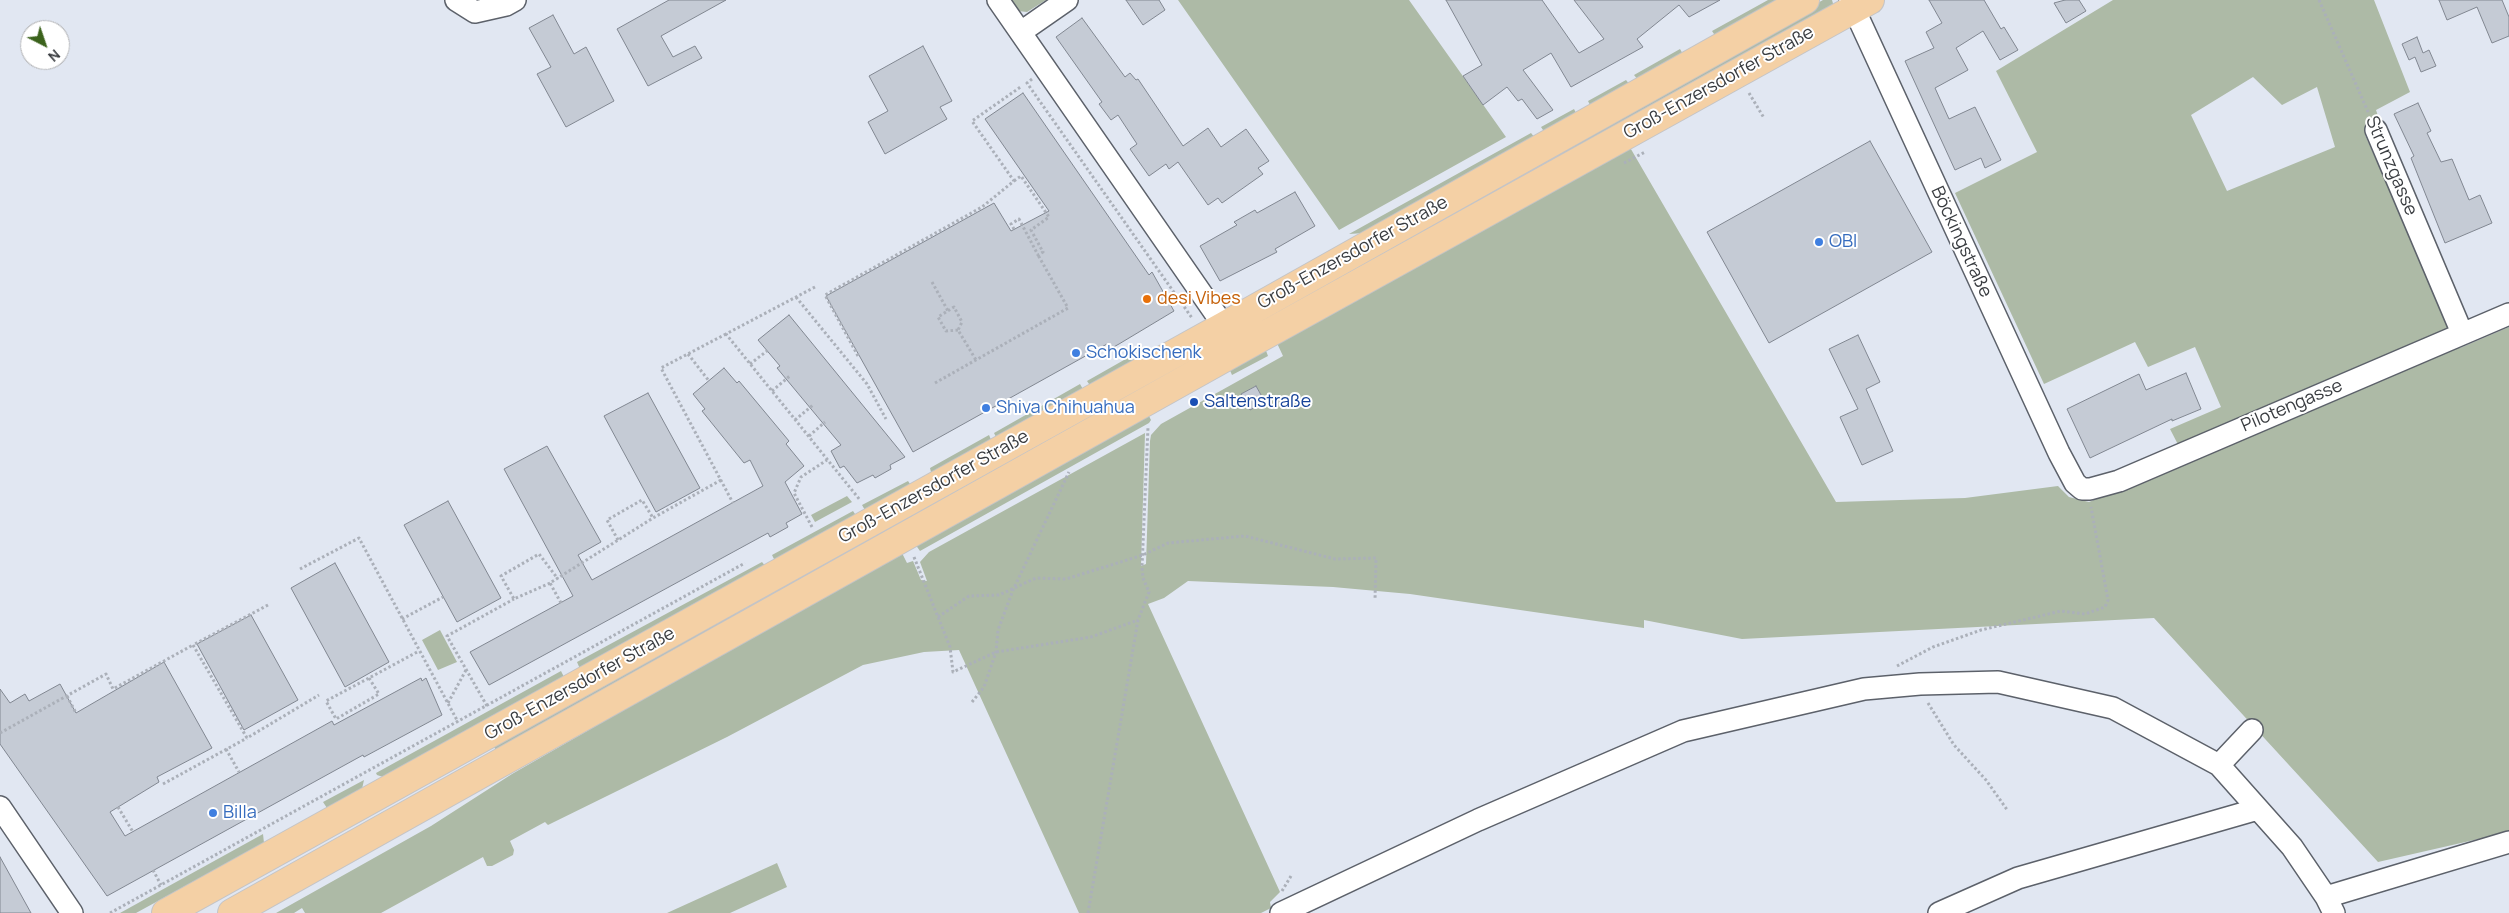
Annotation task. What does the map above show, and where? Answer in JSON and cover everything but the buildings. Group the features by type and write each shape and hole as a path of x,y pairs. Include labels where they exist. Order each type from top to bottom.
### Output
{"main road":[{"name":"Groß-Enzersdorfer Straße","path":"166,913 1224,326 1805,0"},
{"name":"Groß-Enzersdorfer Straße","path":"232,913 1858,3"}],"street":[{"path":"456,0 475,12 506,5 515,0"},
{"path":"998,0 1240,349"},
{"path":"1021,32 1068,0"},
{"name":"Böckingstraße","path":"1858,3 1884,77 2059,453 2082,486"},
{"name":"Strunzgasse","path":"2376,130 2462,333"},
{"name":"Pilotengasse","path":"2082,486 2119,481 2509,314"},
{"path":"1281,913 1478,820 1683,731 1864,689 1924,684 1998,682 2113,708 2219,766 2292,847 2330,905 2509,842"},
{"path":"2219,766 2252,730"},
{"path":"0,807 72,913"},
{"path":"1939,913 2018,878 2258,809"}],"path":[{"name":"Strunzgasse","path":"2319,0 2376,130"},
{"path":"1027,83 1196,324"},
{"path":"1014,180 972,121 1022,86"},
{"path":"1745,87 1764,118"},
{"path":"858,356 825,295 982,207 1020,176 1050,217 1032,230 1043,252 1038,255"},
{"path":"935,383 1068,308 1019,219 1011,224 1014,229"},
{"path":"932,282 948,311"},
{"path":"733,503 661,368 815,287"},
{"path":"796,297 867,384 886,419"},
{"path":"954,307 962,322 958,330 946,331 938,317 954,307"},
{"path":"1187,321 1200,313"},
{"path":"958,330 976,360"},
{"path":"726,334 860,500"},
{"path":"750,364 767,350"},
{"path":"688,354 709,381"},
{"path":"772,391 791,375"},
{"path":"795,420 812,406"},
{"path":"809,436 825,422"},
{"path":"1088,913 1138,620 1149,592 1143,578 1148,427"},
{"path":"812,527 794,493 801,477 827,460"},
{"path":"972,702 984,688 996,652 998,630 1013,590 1069,470"},
{"path":"486,706 447,636 514,599 558,580 653,518 721,480"},
{"path":"1864,689 1873,680 1933,647 1981,630 2061,611 2085,614 2105,607 2108,600 2092,520 2082,486"},
{"path":"852,505 869,496"},
{"path":"618,540 608,520 642,500 653,518"},
{"path":"804,531 820,522"},
{"path":"938,617 970,596 999,595 1036,578 1066,579 1143,554 1168,543 1245,536 1335,559 1376,558 1375,600"},
{"path":"300,569 359,538 458,722"},
{"path":"899,539 914,557 950,647 953,672 996,652 1091,637 1138,620"},
{"path":"514,599 501,576 539,554 558,580"},
{"path":"110,913 752,560"},
{"path":"550,583 561,603"},
{"path":"402,619 443,596"},
{"path":"0,733 106,674 114,689 268,605"},
{"path":"193,645 247,738"},
{"path":"370,678 379,694 336,719 326,701 419,651"},
{"path":"448,703 466,669"},
{"path":"1924,684 1928,705 1954,745 1986,780 2008,811"},
{"path":"163,784 247,738 318,695"},
{"path":"67,696 76,713"},
{"path":"226,749 239,772"},
{"path":"118,806 132,832"},
{"path":"153,870 161,885"}],"green space":[{"path":"1010,0 1046,0 1027,12 1018,11"},
{"path":"1178,0 1409,0 1506,137 1339,230"},
{"path":"1768,0 1782,0 1716,37 1712,31"},
{"path":"1823,0 1832,0 1834,7 1265,325 1259,315"},
{"path":"2113,0 2374,0 2410,92 2376,110 2382,128 2365,135 2460,348 2509,327 2509,832 2378,862 2154,618 1742,639 1644,620 1644,628 1410,594 1333,587 1188,581 1164,598 1148,604 1280,892 1270,902 1271,908 1261,913 1079,913 959,650 924,652 863,665 727,737 548,825 545,822 510,841 514,850 513,855 492,866 487,866 483,857 381,913 305,913 302,908 294,913 276,913 431,826 512,774 901,551 907,563 913,561 921,580 927,581 920,562 929,552 1145,433 1141,566 1146,564 1150,441 1151,435 1161,424 1283,356 1276,341 1628,144 1836,502 1965,498 2058,486 2069,497 2089,502 2187,462 2170,429 2221,407 2195,347 2148,367 2135,342 2044,384 1955,193 2037,152 1996,71","holes":["2253,77 2282,105 2317,87 2335,147 2227,191 2191,115","1256,386 1265,402 1250,410 1241,394"]},
{"path":"1680,49 1684,56 1638,80 1634,75"},
{"path":"1626,80 1630,85 1591,107 1588,101"},
{"path":"1574,109 1577,115 1545,133 1541,127"},
{"path":"1531,133 1535,138 1364,233 1349,234"},
{"path":"1265,348 1268,356 1232,375 1229,368"},
{"path":"1131,356 1134,362 1091,387 1087,381"},
{"path":"1080,384 1084,391 997,439 994,433"},
{"path":"1121,398 1096,416 497,752 494,747"},
{"path":"1148,414 1151,420 1149,423 920,551 915,544"},
{"path":"989,435 992,442 932,476 930,468"},
{"path":"908,481 912,487 866,512 862,505"},
{"path":"847,496 852,502 815,522 811,515"},
{"path":"853,511 857,517 775,561 772,555"},
{"path":"762,562 766,567 580,669 577,662"},
{"path":"440,630 457,662 438,670 422,640"},
{"path":"561,671 564,677 383,777 377,775 376,773"},
{"path":"364,780 362,789 327,808 323,802"},
{"path":"263,834 264,843 136,913 120,913"},
{"path":"777,863 787,887 730,913 667,913"}],"place":[{"name":"OBI","path":"1819,242"},
{"name":"desi Vibes","path":"1147,299"},
{"name":"Schokischenk","path":"1076,353"},
{"name":"Saltenstraße","path":"1194,402"},
{"name":"Shiva Chihuahua","path":"986,408"},
{"name":"Billa","path":"213,813"}]}
